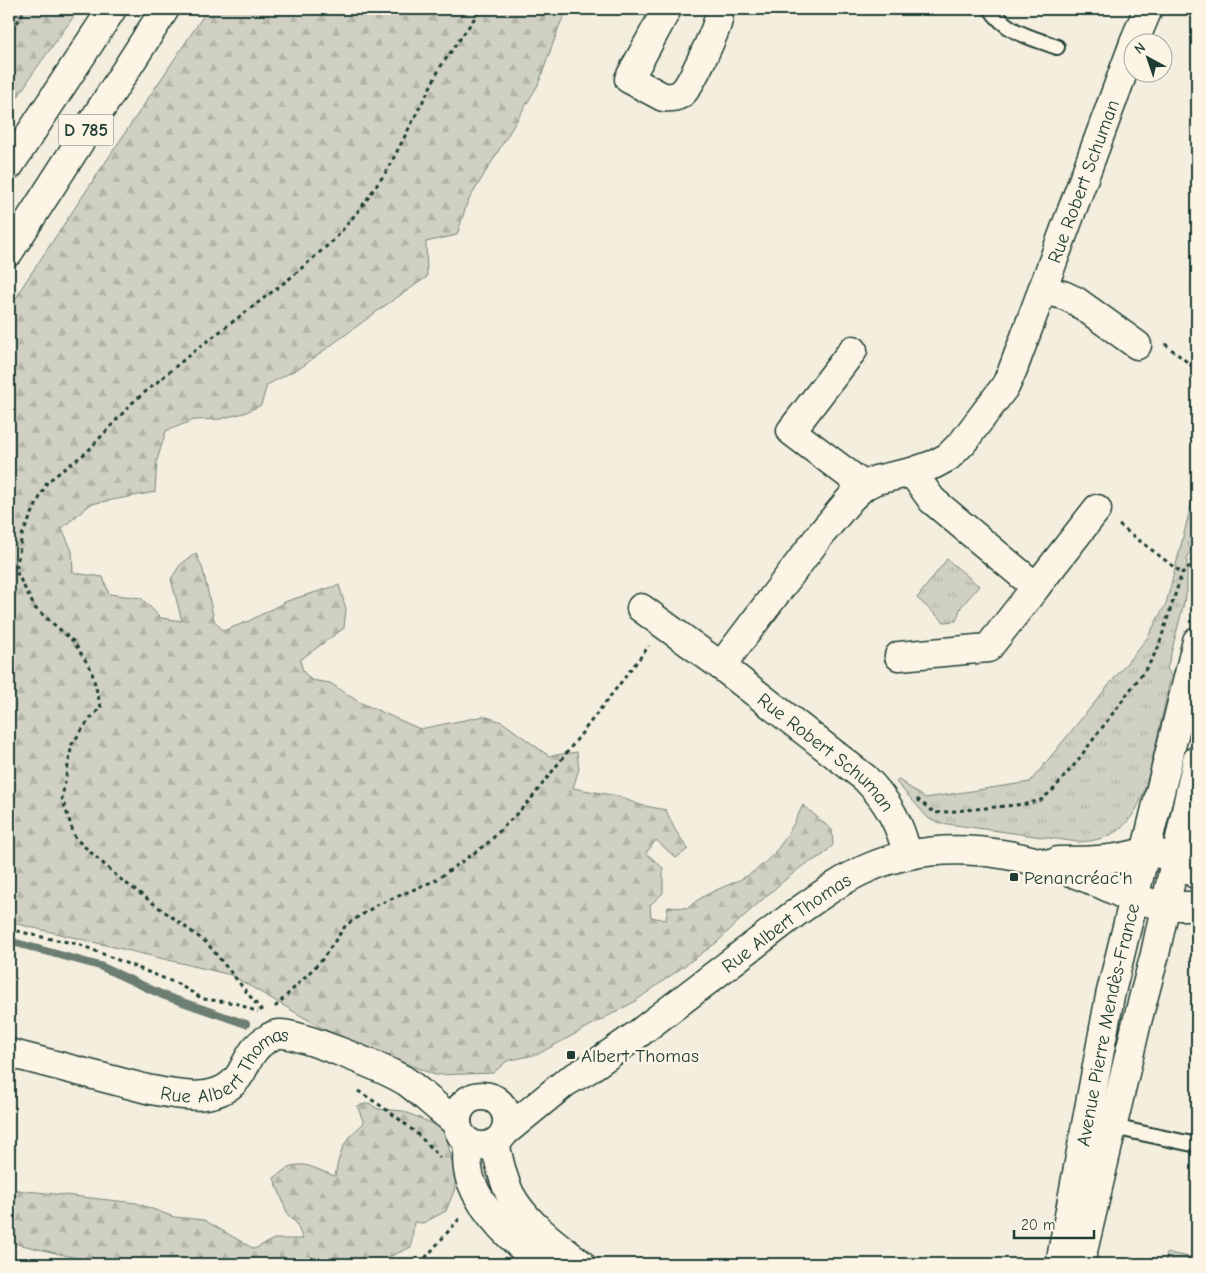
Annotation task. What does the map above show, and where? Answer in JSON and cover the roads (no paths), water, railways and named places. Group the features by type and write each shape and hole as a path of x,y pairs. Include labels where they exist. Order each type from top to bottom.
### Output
{"main road":[{"name":"D 785","path":"9,166 112,9"},
{"name":"D 785","path":"9,252 165,9"},
{"path":"667,9 629,79 663,98 675,97 684,92 716,29 719,9"},
{"name":"Rue Robert Schuman","path":"1139,32 1148,9"},
{"name":"Rue Robert Schuman","path":"720,666 837,513 864,486 876,480 912,472 935,464 954,451 1006,385 1124,70"},
{"path":"1042,290 1063,295 1076,301 1137,345"},
{"path":"853,350 791,430 864,486"},
{"path":"912,472 932,500 1036,587"},
{"path":"899,656 988,648 1097,509"},
{"name":"Rue Robert Schuman","path":"641,608 720,666 856,771 885,801 897,821 907,855"},
{"name":"Avenue Pierre Mendès-France","path":"1060,1264 1110,996 1197,640"},
{"name":"Avenue Pierre Mendès-France","path":"1080,1264 1137,1022 1155,954 1197,760"},
{"name":"Rue Albert Thomas","path":"500,1137 566,1082 627,1042 824,893 868,868 907,855 932,852 966,851 1038,861 1092,860 1134,855 1146,851"},
{"path":"1146,851 1175,857 1197,875"},
{"name":"Rue Albert Thomas","path":"1038,861 1096,882 1134,900 1165,906 1197,906"},
{"name":"Rue Albert Thomas","path":"9,1053 147,1089 170,1094 195,1096 214,1094 229,1086 240,1075 251,1054 261,1043 268,1038 280,1034 331,1048 405,1081 487,1099 566,1082"},
{"name":"Rue Albert Thomas","path":"405,1081 462,1132"},
{"path":"462,1132 478,1146 486,1146 500,1137 507,1124 504,1108 487,1099 468,1101 458,1114 470,1180 478,1196 494,1219 541,1264"},
{"path":"500,1137 506,1184 518,1206 528,1219 581,1264"}],"lane":[{"path":"991,9 1007,27 1057,47"},
{"name":"Avenue Pierre Mendès-France","path":"1113,1127 1197,1145"}],"waterway":[{"path":"9,941 100,966 165,996 246,1024"}],"place":[{"name":"Penancréac'h","path":"1014,877"},
{"name":"Albert Thomas","path":"571,1055"}]}
